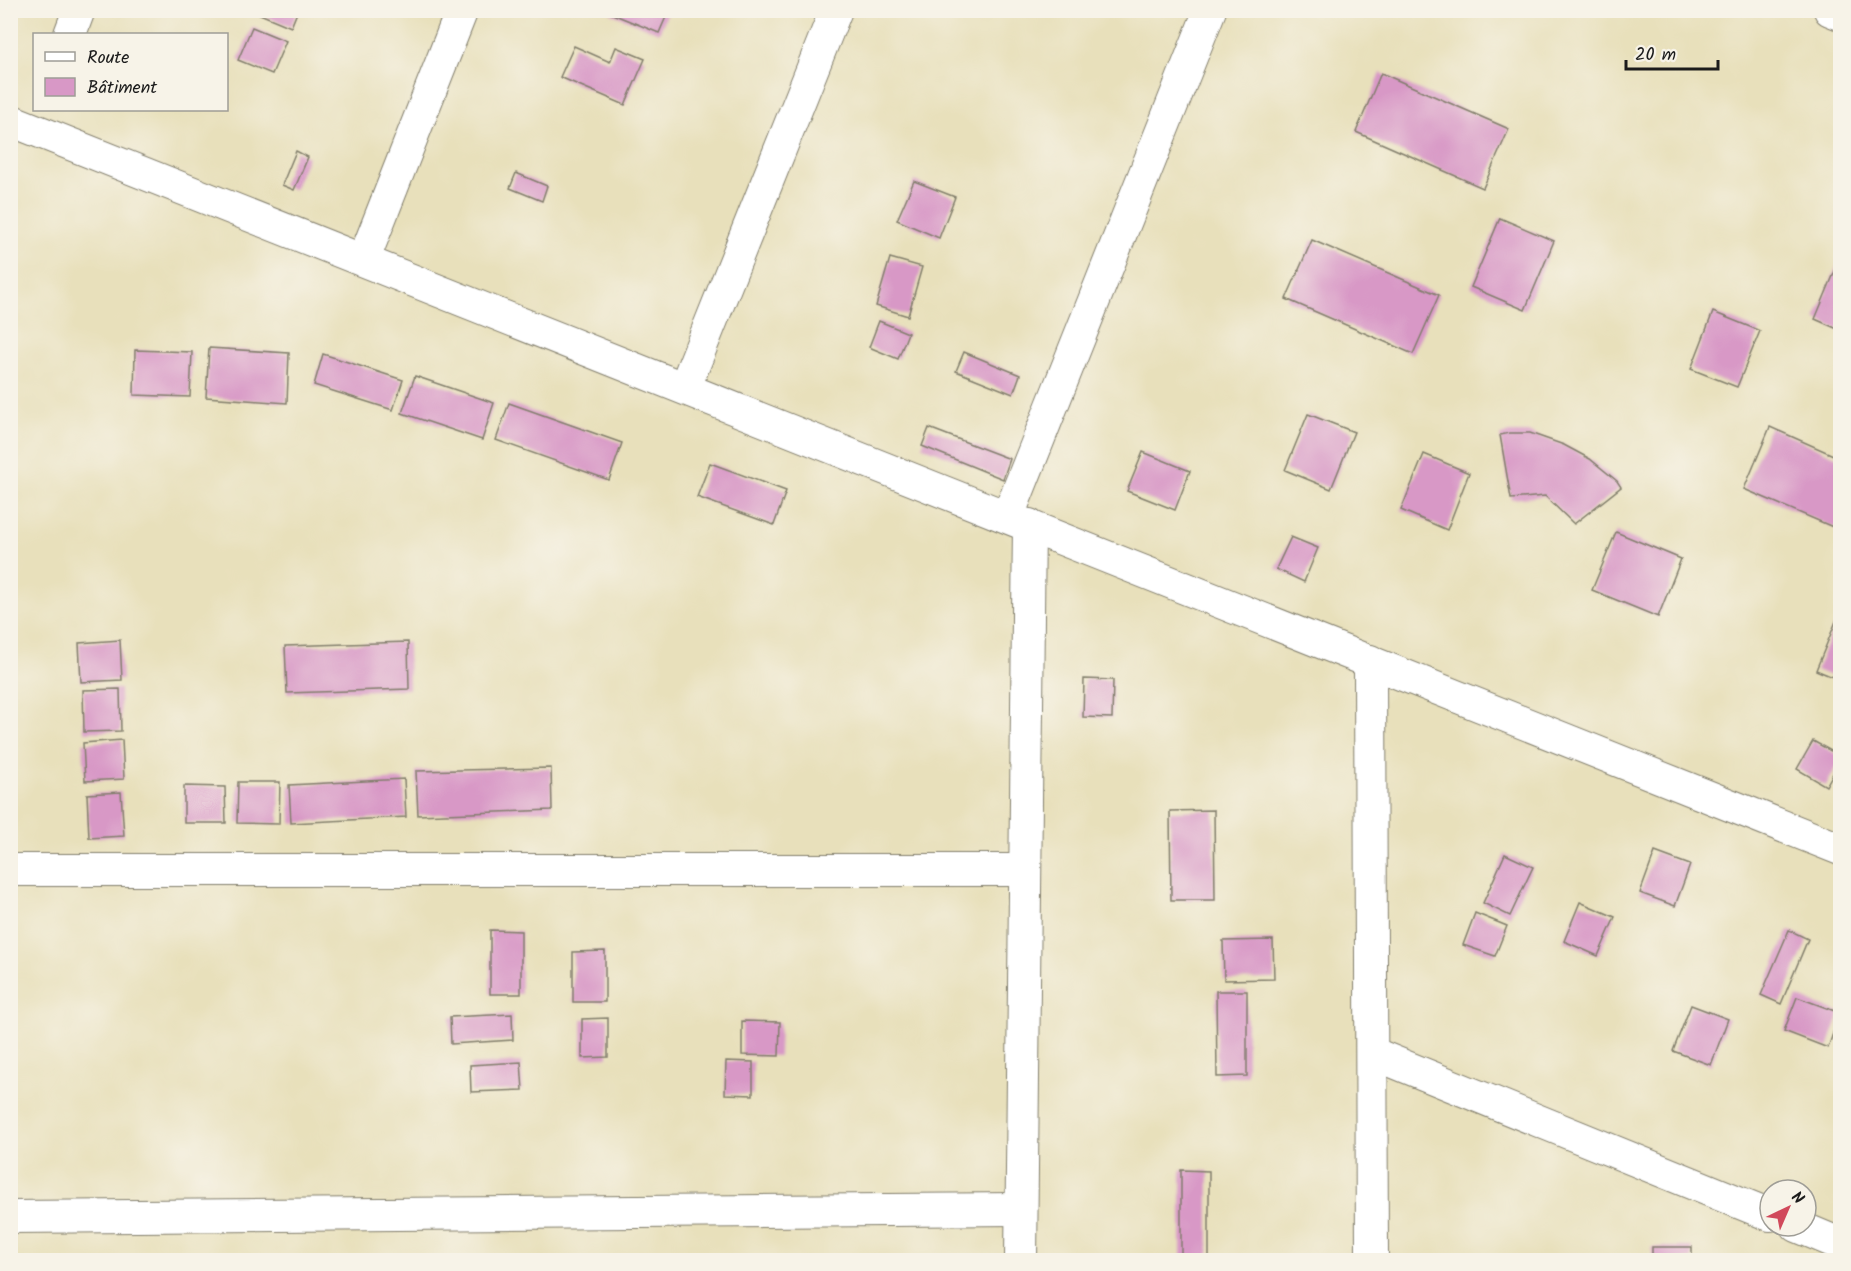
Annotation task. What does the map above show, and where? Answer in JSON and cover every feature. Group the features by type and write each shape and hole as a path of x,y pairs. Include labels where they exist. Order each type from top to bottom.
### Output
{"street":[{"path":"70,33 79,10"},
{"path":"364,259 462,10"},
{"path":"685,387 836,10"},
{"path":"1021,1260 1025,870 1018,520 1210,10"},
{"path":"1830,10 1840,14"},
{"path":"28,119 364,259 1840,849"},
{"path":"1370,661 1372,1260"},
{"path":"10,870 1025,870"},
{"path":"1372,1053 1758,1210"},
{"path":"10,1217 1021,1209"},
{"path":"1818,1235 1840,1244"}],"building":[{"path":"255,10 298,10 291,27 255,12"},
{"path":"611,10 669,10 659,33 610,13"},
{"path":"252,27 286,41 272,74 238,60"},
{"path":"574,46 610,62 616,47 645,59 625,105 560,77"},
{"path":"1381,73 1509,129 1483,188 1356,132"},
{"path":"296,151 308,157 294,190 282,185"},
{"path":"516,173 547,186 542,201 510,188"},
{"path":"914,181 955,197 939,238 897,220"},
{"path":"1500,218 1554,241 1525,310 1471,287"},
{"path":"1312,240 1439,295 1413,354 1286,299"},
{"path":"890,258 922,267 908,316 876,306"},
{"path":"1840,259 1840,330 1815,319"},
{"path":"1713,312 1760,331 1737,387 1691,369"},
{"path":"879,321 908,333 898,359 869,347"},
{"path":"209,348 289,353 287,403 206,397"},
{"path":"135,350 192,352 190,397 134,395"},
{"path":"964,352 1020,375 1013,394 956,371"},
{"path":"323,354 403,380 393,410 314,385"},
{"path":"415,376 494,403 482,440 402,413"},
{"path":"509,403 622,443 609,480 496,440"},
{"path":"1308,414 1354,432 1331,489 1285,470"},
{"path":"1770,427 1840,458 1840,530 1744,489"},
{"path":"929,428 1010,459 1003,479 922,446"},
{"path":"1530,433 1564,445 1590,459 1621,487 1574,524 1545,496 1511,499 1500,435"},
{"path":"1143,452 1190,471 1175,510 1127,491"},
{"path":"1424,454 1469,473 1447,530 1401,510"},
{"path":"710,463 786,491 774,525 697,497"},
{"path":"1616,532 1681,559 1658,617 1592,590"},
{"path":"1291,537 1318,548 1304,582 1276,569"},
{"path":"1840,615 1840,680 1816,670"},
{"path":"120,640 122,680 81,682 79,643"},
{"path":"408,642 409,689 287,693 285,646"},
{"path":"1084,679 1113,680 1112,718 1083,717"},
{"path":"120,689 121,731 84,732 83,690"},
{"path":"122,740 124,779 85,781 83,743"},
{"path":"1813,741 1840,756 1840,761 1826,786 1797,769"},
{"path":"551,768 552,810 418,815 416,771"},
{"path":"404,779 406,817 291,823 289,785"},
{"path":"238,782 280,782 279,824 237,823"},
{"path":"184,786 225,787 226,823 184,823"},
{"path":"121,792 124,836 89,838 87,794"},
{"path":"1214,810 1215,900 1171,900 1170,811"},
{"path":"1655,852 1690,865 1675,906 1640,893"},
{"path":"1505,854 1533,867 1510,916 1483,903"},
{"path":"1580,902 1615,917 1598,956 1564,941"},
{"path":"1475,913 1507,926 1495,956 1463,945"},
{"path":"490,930 521,931 521,994 490,994"},
{"path":"1789,930 1808,939 1781,1004 1761,995"},
{"path":"1273,940 1274,979 1224,980 1223,941"},
{"path":"605,951 605,1002 573,1002 573,952"},
{"path":"1216,991 1247,991 1247,1076 1217,1077"},
{"path":"1797,997 1840,1013 1828,1048 1784,1031"},
{"path":"1691,1005 1728,1019 1711,1065 1673,1051"},
{"path":"512,1014 513,1040 451,1044 450,1017"},
{"path":"608,1018 608,1057 582,1058 582,1019"},
{"path":"742,1021 780,1022 779,1056 742,1055"},
{"path":"726,1061 753,1062 753,1095 725,1094"},
{"path":"521,1062 523,1090 471,1092 470,1065"},
{"path":"1181,1170 1209,1171 1209,1260 1181,1260"},
{"path":"1652,1247 1692,1247 1692,1260 1652,1260"}]}
